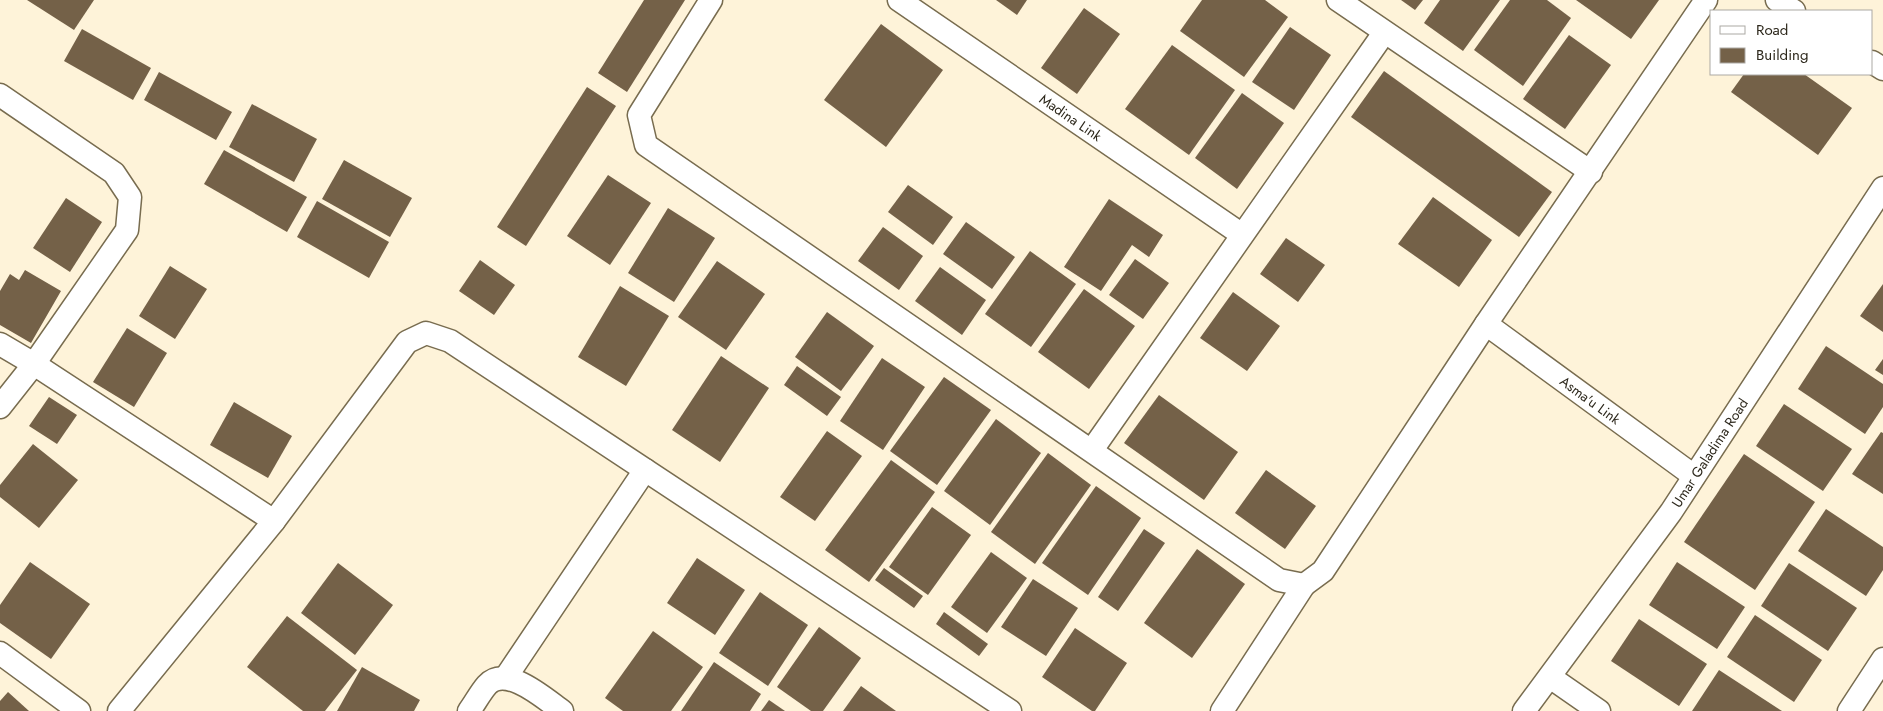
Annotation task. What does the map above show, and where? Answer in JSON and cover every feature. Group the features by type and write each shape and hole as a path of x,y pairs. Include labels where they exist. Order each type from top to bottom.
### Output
{"street":[{"path":"711,0 639,115 646,145 1279,580 1304,585"},
{"name":"Madina Link","path":"899,0 1241,234"},
{"path":"1338,0 1591,172"},
{"path":"1222,711 1304,585 1323,571 1486,324 1706,0"},
{"path":"1777,0 1792,10"},
{"path":"1092,450 1241,234 1384,32"},
{"path":"0,95 114,173 130,197 127,230 34,364 0,408"},
{"name":"Umar Galadima Road","path":"1524,711 1671,512 1883,188"},
{"name":"Asma'u Link","path":"1486,324 1694,476"},
{"path":"119,711 274,521 407,342 426,333 450,341 1010,711"},
{"path":"0,344 34,364 274,521"},
{"path":"469,711 488,683 506,677 646,470"},
{"path":"0,653 79,711"},
{"path":"1849,711 1883,659"},
{"path":"506,677 520,682 562,711"},
{"path":"1550,677 1599,711"}],"building":[{"path":"27,0 94,0 74,30"},
{"path":"644,0 685,0 627,92 598,73"},
{"path":"996,0 1027,0 1017,15"},
{"path":"1202,0 1265,0 1288,17 1244,77 1180,31"},
{"path":"1401,0 1423,0 1415,10"},
{"path":"1440,0 1500,0 1463,51 1424,23"},
{"path":"1510,0 1547,0 1571,18 1523,86 1474,50"},
{"path":"1576,0 1659,0 1631,39"},
{"path":"1084,8 1120,34 1077,94 1041,68"},
{"path":"881,24 943,70 886,147 824,100"},
{"path":"1290,27 1331,55 1294,110 1252,82"},
{"path":"82,29 151,68 133,100 64,61"},
{"path":"1569,35 1611,65 1565,129 1523,99"},
{"path":"1172,45 1235,90 1189,155 1125,109"},
{"path":"1384,71 1552,192 1519,237 1351,117"},
{"path":"159,72 232,112 216,140 144,100"},
{"path":"1743,75 1805,75 1852,108 1818,155 1731,92"},
{"path":"587,87 616,106 526,246 497,227"},
{"path":"1242,93 1284,123 1237,189 1195,158"},
{"path":"252,104 317,139 294,182 229,147"},
{"path":"224,150 307,197 287,232 204,184"},
{"path":"344,160 412,198 390,237 322,199"},
{"path":"608,175 651,203 610,265 567,236"},
{"path":"908,185 953,217 933,245 888,212"},
{"path":"1433,197 1492,240 1459,287 1398,244"},
{"path":"66,198 102,222 70,272 33,248"},
{"path":"1109,199 1163,235 1149,257 1132,245 1101,291 1064,267"},
{"path":"317,201 389,242 369,278 297,237"},
{"path":"668,208 715,238 674,302 628,273"},
{"path":"966,222 1015,257 992,289 943,254"},
{"path":"883,227 923,256 899,290 858,261"},
{"path":"1286,238 1325,265 1298,302 1260,274"},
{"path":"1030,251 1076,284 1031,347 985,314"},
{"path":"1135,259 1169,283 1143,319 1109,295"},
{"path":"480,260 515,285 494,315 459,291"},
{"path":"717,261 765,294 726,350 678,317"},
{"path":"170,266 207,289 175,339 139,316"},
{"path":"940,267 986,300 962,335 915,301"},
{"path":"25,270 61,291 31,343 0,325 0,291 10,274 19,280"},
{"path":"1883,284 1883,332 1860,316"},
{"path":"620,286 669,316 626,386 578,357"},
{"path":"1084,289 1135,326 1089,389 1038,352"},
{"path":"1233,292 1280,326 1247,371 1200,338"},
{"path":"827,312 874,346 841,391 795,357"},
{"path":"127,328 167,353 134,407 93,382"},
{"path":"1826,346 1883,384 1883,407 1865,434 1798,389"},
{"path":"721,356 769,388 720,462 672,430"},
{"path":"882,358 925,387 883,450 840,421"},
{"path":"1883,359 1883,375 1875,370"},
{"path":"797,366 841,397 827,416 784,385"},
{"path":"944,377 991,410 937,485 890,451"},
{"path":"1159,395 1238,452 1204,500 1124,443"},
{"path":"49,397 77,415 57,444 29,426"},
{"path":"234,402 292,436 268,478 210,445"},
{"path":"1784,404 1852,449 1823,491 1756,446"},
{"path":"996,419 1041,453 990,525 944,491"},
{"path":"827,431 862,456 815,521 780,497"},
{"path":"1881,432 1883,433 1883,494 1852,474"},
{"path":"33,444 78,480 39,528 0,497 0,485"},
{"path":"1048,453 1091,485 1035,564 991,532"},
{"path":"1744,454 1815,502 1755,590 1684,542"},
{"path":"891,460 935,492 869,582 825,550"},
{"path":"1266,470 1316,506 1285,549 1235,513"},
{"path":"1096,486 1141,518 1088,595 1042,563"},
{"path":"932,507 971,535 928,595 889,567"},
{"path":"1826,509 1883,547 1883,570 1866,596 1798,551"},
{"path":"1144,529 1165,543 1118,611 1098,597"},
{"path":"1197,549 1245,584 1192,658 1144,623"},
{"path":"991,552 1027,578 987,633 951,607"},
{"path":"697,558 745,590 715,635 667,603"},
{"path":"30,562 90,604 51,659 0,623 0,605"},
{"path":"1677,562 1745,607 1717,649 1649,605"},
{"path":"338,563 393,605 355,655 301,613"},
{"path":"1789,563 1857,608 1828,651 1761,606"},
{"path":"884,568 923,596 914,608 875,580"},
{"path":"1033,579 1078,608 1046,656 1001,627"},
{"path":"760,592 808,625 768,686 719,653"},
{"path":"944,612 988,644 979,656 936,624"},
{"path":"1755,615 1822,660 1794,702 1727,657"},
{"path":"287,616 357,670 325,711 303,711 247,667"},
{"path":"1639,619 1707,664 1679,706 1611,661"},
{"path":"819,627 861,658 823,711 811,711 777,687"},
{"path":"1075,628 1127,663 1095,711 1092,711 1042,677"},
{"path":"653,631 703,667 671,711 623,711 605,698"},
{"path":"714,662 761,694 750,711 681,711"},
{"path":"362,667 420,700 414,711 337,711"},
{"path":"1719,670 1782,711 1692,711"},
{"path":"861,686 896,711 843,711"},
{"path":"8,692 29,711 0,711 0,701"},
{"path":"769,700 785,711 761,711"}]}
